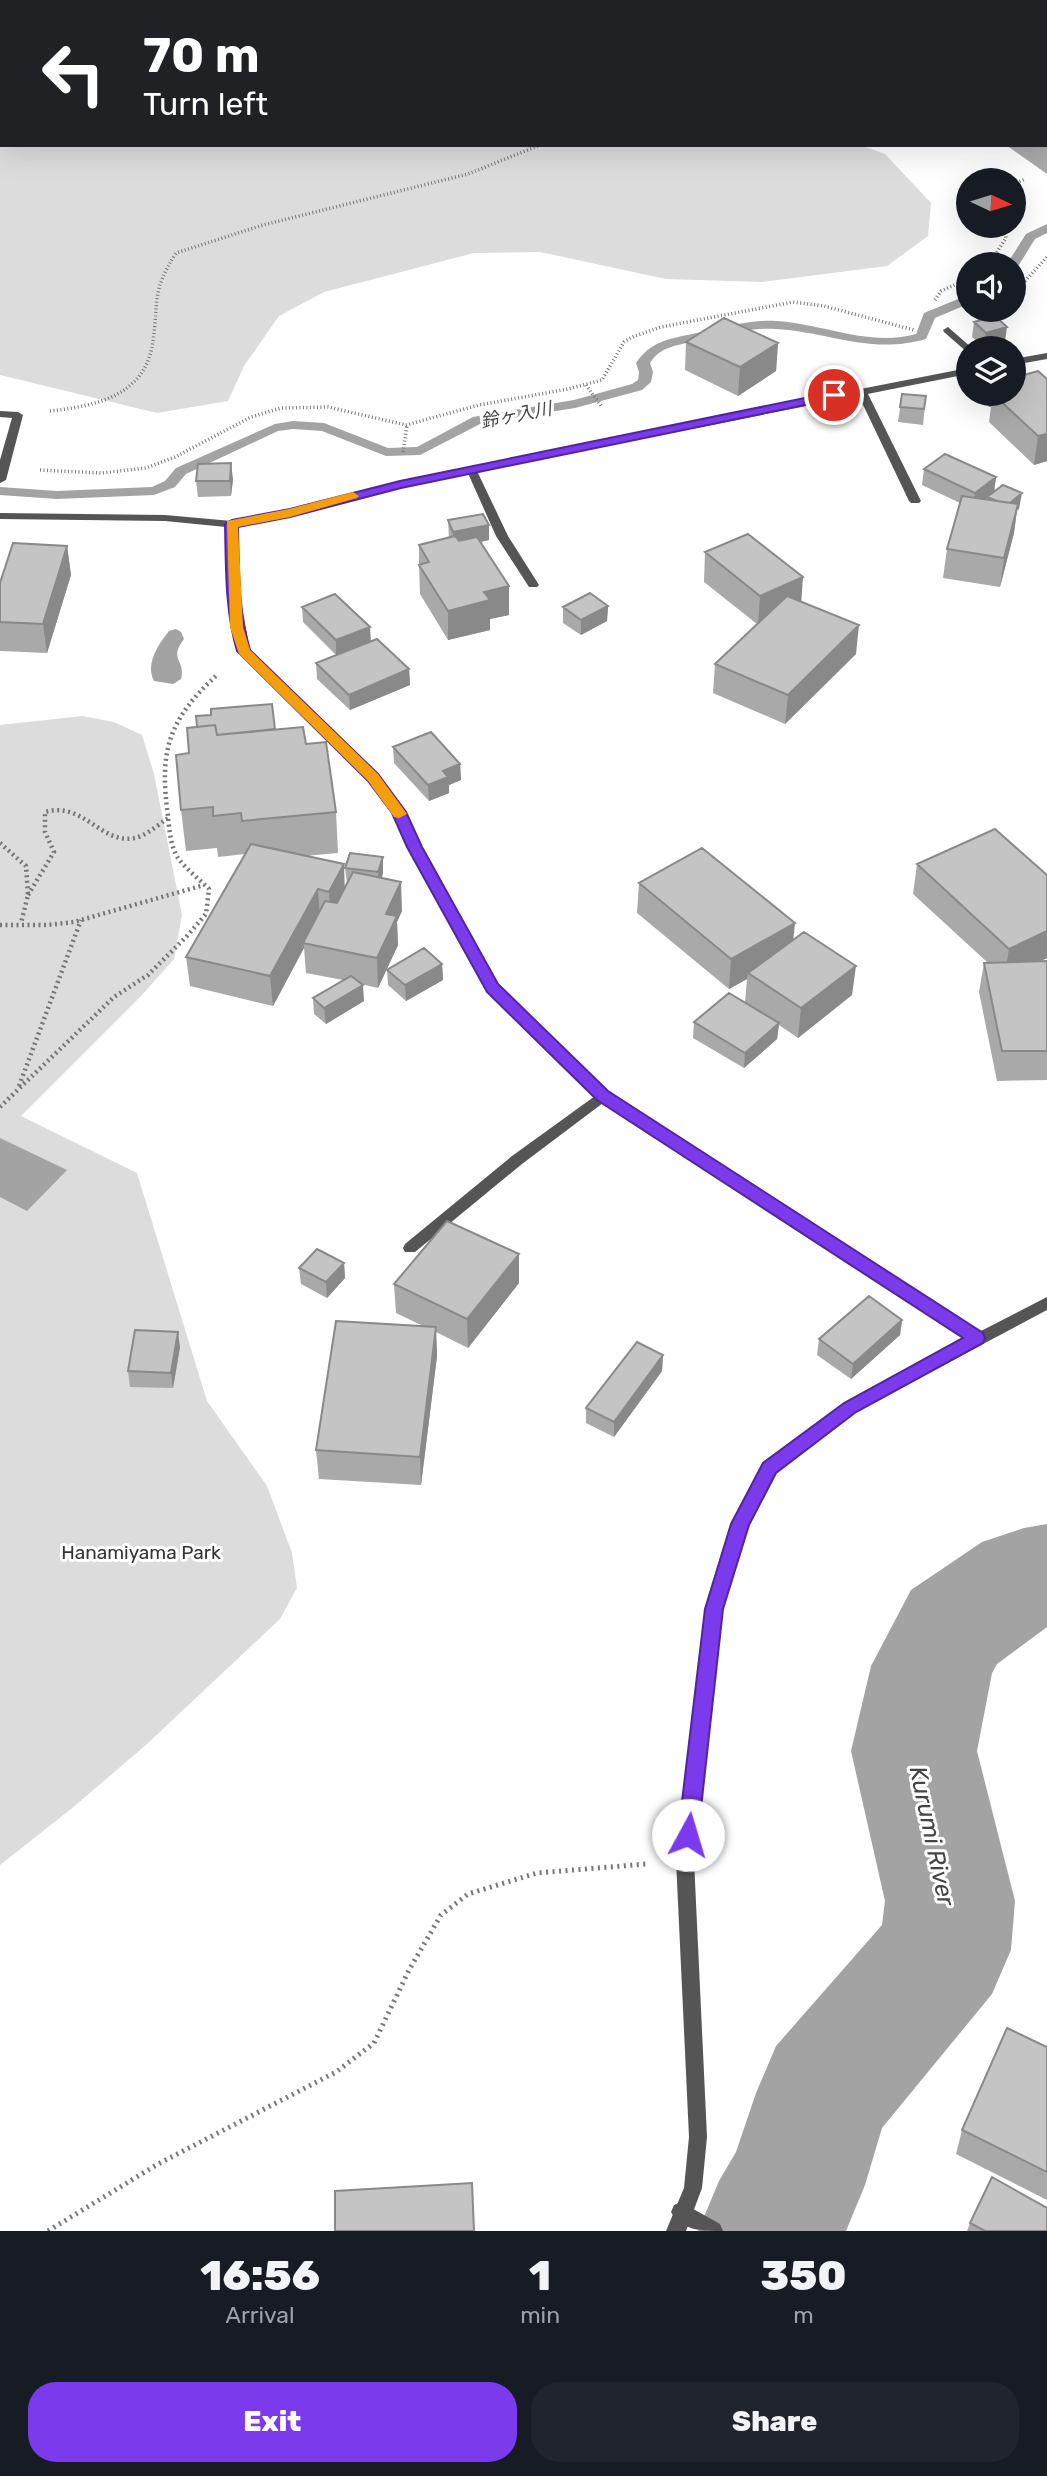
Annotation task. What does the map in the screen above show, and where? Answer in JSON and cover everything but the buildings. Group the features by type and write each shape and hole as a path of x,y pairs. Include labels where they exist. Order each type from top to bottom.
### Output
{"street":[{"path":"948,330 956,338"},
{"path":"1026,360 1047,356"},
{"path":"0,516 165,518 232,524 290,513 400,485 860,390 956,373"},
{"path":"860,390 915,501"},
{"path":"0,414 18,415 0,480"},
{"path":"472,471 502,536 533,585"},
{"path":"232,524 233,596 237,627 244,651 373,777 399,812 414,847 492,988 602,1096 977,1338"},
{"path":"410,1248 517,1160 602,1096"},
{"path":"676,2231 681,2212 693,2188 698,2137 685,1860 714,1609 740,1524 769,1468 850,1408 1047,1303"},
{"path":"681,2212 713,2231"}],"path":[{"path":"18,415 80,408 114,398 134,385 148,367 153,344 158,284 176,253 263,225 468,174 535,147"},
{"path":"1026,280 1047,257"},
{"path":"4,468 111,474 138,470 160,463 232,427 278,409 320,406 357,413 382,424 425,423 471,407 602,380 624,342 661,327 793,302 814,303 912,330"},
{"path":"586,385 600,405"},
{"path":"404,444 407,425"},
{"path":"138,470 142,477"},
{"path":"0,1107 114,997 148,975 206,914 209,888 177,857 163,780 166,751 178,720 194,696 244,651"},
{"path":"21,923 28,895 54,852 45,832 45,812 56,807 72,810 125,839 138,837 168,818"},
{"path":"0,843 26,866 28,895"},
{"path":"0,925 53,925 81,920 204,885"},
{"path":"18,1091 81,920"},
{"path":"48,2231 158,2164 336,2072 374,2043 441,1915 468,1894 537,1872 685,1860"}],"green space":[{"path":"0,147 866,147 885,154 931,203 928,236 887,266 762,282 666,279 540,252 474,253 324,292 279,316 244,366 228,401 157,413 0,375"},
{"name":"Hanamiyama Park","path":"82,716 114,722 142,735 154,774 182,915 174,959 141,996 21,1116 137,1173 207,1401 267,1486 292,1553 297,1588 280,1619 147,1744 0,1865 0,725"}],"shaded area":[{"path":"176,629 184,639 177,651 181,679 173,684 154,681 151,668 154,655 169,631"},
{"path":"0,1138 67,1170 27,1211 0,1197"}],"waterway":[{"name":"鈴ヶ入川","path":"1021,252 1030,237 1047,228"},
{"name":"鈴ヶ入川","path":"0,491 57,495 154,491 170,484 181,471 275,428 293,425 324,427 386,452 420,451 478,420 575,404 637,387 644,382 646,372 643,363 647,356 658,347 671,342 757,325 796,327 887,343 904,341 921,336 929,316 956,304"},
{"name":"Kurumi River","path":"769,2231 795,2185 824,2093 945,1950 950,1901 914,1751 932,1666 954,1627 1024,1578 1047,1574"}],"slow traffic":[{"path":"353,496 290,513 232,524 233,596 237,627 244,651 373,777 399,814"}],"route":[{"path":"688,1835 714,1609 740,1524 769,1468 850,1408 977,1338 602,1096 492,988 414,847 399,812 373,777 244,651 237,627 233,596 232,524 290,513 400,485 834,395"}]}
